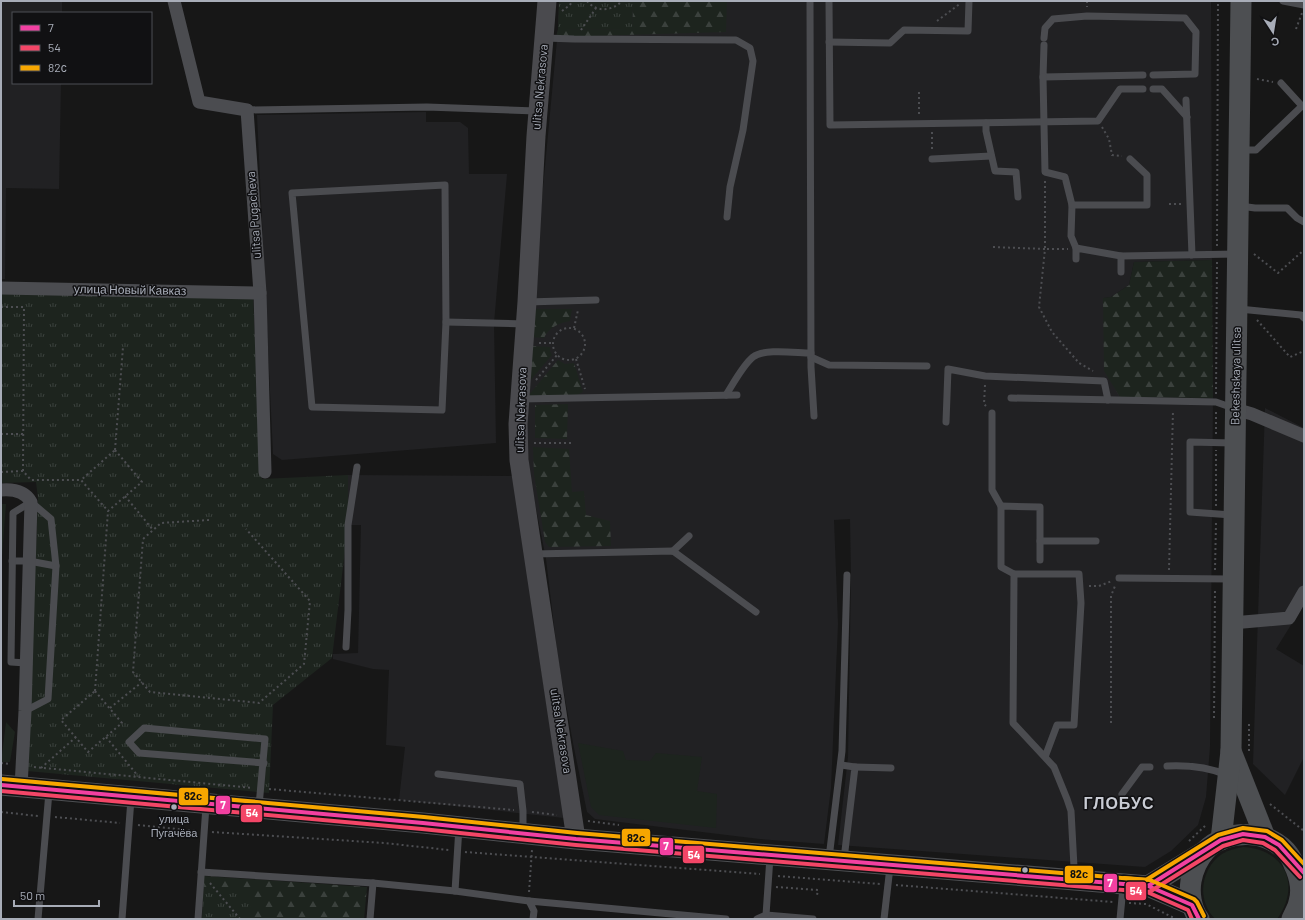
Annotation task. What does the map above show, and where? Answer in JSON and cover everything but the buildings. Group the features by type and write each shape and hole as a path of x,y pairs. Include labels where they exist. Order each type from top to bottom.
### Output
{"main road":[{"name":"Bekeshskaya ulitsa","path":"1205,839 1227,775 1230,751 1232,623 1224,579 1226,442 1236,409 1245,312 1236,254 1241,1"},
{"name":"ulitsa Nekrasova","path":"553,7 544,38 538,111 526,324 518,424 519,460 576,839"},
{"name":"Bekeshskaya ulitsa","path":"1230,751 1265,837"},
{"path":"11,786 206,804 260,799 459,827 576,839 770,865 837,860 889,874 1073,880 1122,894 1148,886 1205,839 1243,834 1265,837 1279,846 1297,859 1304,874"},
{"path":"1196,915 1190,888 1193,870 1205,839"},
{"path":"1292,919 1300,902 1300,879 1297,859"},
{"path":"1148,886 1196,915"}],"street":[{"path":"174,1 199,102 247,110"},
{"name":"ulitsa Pugacheva","path":"247,110 260,293 266,472"},
{"name":"улица Новый Кавказ","path":"1,288 260,293"},
{"path":"1236,409 1252,414 1304,436"},
{"path":"1,490 13,489 29,499 29,561 23,766 11,786"},
{"path":"1232,623 1289,618 1304,592"}],"lane":[{"path":"810,1 811,355 814,416"},
{"path":"829,1 830,125 1098,121 1120,89 1143,88"},
{"path":"829,42 890,43 904,30 968,31 969,1"},
{"path":"1283,1 1303,9"},
{"path":"1076,259 1076,248 1072,236 1072,205 1065,177 1045,172 1043,78 1045,28 1053,19 1088,16 1185,18 1196,32 1195,74 1153,75"},
{"path":"544,38 574,40 736,40 750,48 753,61 743,130 730,187 727,217"},
{"path":"1043,78 1143,75"},
{"path":"1239,150 1256,150 1303,106 1281,82"},
{"path":"1153,89 1162,89 1187,117"},
{"path":"1186,100 1192,255"},
{"path":"247,110 427,107 538,111"},
{"path":"986,123 986,131 995,171 1016,172 1018,197"},
{"path":"932,159 991,156"},
{"path":"1072,205 1147,205 1147,175 1130,159"},
{"path":"445,185 446,322 442,410 312,407 292,193 445,185"},
{"path":"1238,206 1255,208 1287,208 1297,218 1304,222"},
{"path":"1076,248 1121,256 1236,254"},
{"path":"1121,256 1121,272"},
{"path":"527,302 596,300"},
{"path":"1245,312 1301,315 1304,318"},
{"path":"446,322 526,324"},
{"path":"726,395 739,374 753,357 764,352 811,355 829,364 927,366"},
{"path":"946,422 948,369 985,376 1104,381 1108,400"},
{"path":"520,399 737,395"},
{"path":"1011,398 1216,402 1236,409"},
{"path":"992,413 992,490 1001,506 1001,567 1014,574 1079,574 1081,603 1074,725 1057,725 1045,757"},
{"path":"1225,514 1190,512 1190,442 1226,442"},
{"path":"346,647 348,610 348,525 357,467"},
{"path":"25,710 48,699 56,566 51,519 29,499 13,513 12,562 11,662 26,663"},
{"path":"1001,506 1040,507 1040,560"},
{"path":"673,551 689,536"},
{"path":"1040,541 1096,541"},
{"path":"534,554 673,551 756,612"},
{"path":"12,562 29,561 56,566"},
{"path":"1014,574 1012,723 1054,766 1071,811 1074,867 1073,880"},
{"path":"837,860 846,576"},
{"path":"1118,578 1224,579"},
{"path":"260,799 264,763 265,739 144,728 129,742 139,753 264,763"},
{"path":"841,766 891,768"},
{"path":"1167,766 1214,769 1227,775"},
{"path":"837,860 855,767"},
{"path":"1122,794 1142,767 1150,767"},
{"path":"438,774 520,784 523,811 528,834"},
{"path":"38,919 50,790"},
{"path":"122,919 131,797"},
{"path":"198,919 206,804"},
{"path":"455,891 459,827"},
{"path":"766,915 770,865"},
{"path":"201,872 373,883 455,891 528,901 726,919"},
{"path":"884,919 889,874"},
{"path":"370,919 373,883"},
{"path":"1120,919 1122,894"},
{"path":"528,901 534,911 533,919"},
{"path":"757,919 766,915 813,919"}],"path":[{"path":"553,7 570,6 572,1"},
{"path":"587,1 596,8 604,10 611,9 622,1"},
{"path":"926,30 963,1"},
{"path":"1214,724 1224,579 1226,442 1216,402 1236,254 1218,1"},
{"path":"574,40 596,8"},
{"path":"1296,29 1303,9"},
{"path":"1257,79 1281,82"},
{"path":"919,90 919,124"},
{"path":"1098,121 1109,139 1112,155 1130,159"},
{"path":"1045,172 1045,249 1040,307 1052,332 1065,348 1078,363 1098,374 1104,381"},
{"path":"1169,204 1189,204"},
{"path":"993,247 1045,249 1076,248"},
{"path":"1236,254 1278,273 1304,250"},
{"path":"574,328 579,301"},
{"path":"1,307 24,307 23,471 31,480 81,480 114,450 123,347"},
{"path":"1245,312 1290,357 1304,351"},
{"path":"574,328 582,334 586,343 584,353 576,359 566,360 557,355 553,343 556,334 564,329 574,328"},
{"path":"520,399 557,355"},
{"path":"576,359 588,398"},
{"path":"985,376 984,404 992,413"},
{"path":"1169,578 1174,401"},
{"path":"1,434 23,434"},
{"path":"519,443 571,443"},
{"path":"95,691 61,720 88,752 122,723 95,691 108,511 142,482 114,450"},
{"path":"1,472 23,471"},
{"path":"81,480 108,511"},
{"path":"125,496 153,530"},
{"path":"209,520 161,523 143,539 133,672 150,692 259,703 304,664 310,601 246,529"},
{"path":"1080,586 1098,586 1118,578"},
{"path":"1111,596 1111,723"},
{"path":"110,709 142,682"},
{"path":"106,737 138,777"},
{"path":"41,768 76,738"},
{"path":"1,763 138,777 260,799 523,811 558,815"},
{"path":"1267,802 1304,831"},
{"path":"1,812 203,831 384,843 458,851 532,856 770,865 1122,894 1176,919"},
{"path":"528,834 532,856 528,901"},
{"path":"201,872 240,919"},
{"path":"769,887 818,890 817,895"}],"shaded area":[{"path":"1,1 62,1 62,12 12,12 12,84 61,84 59,189 6,188 5,279 1,279"},
{"path":"559,1 1211,1 1212,260 1134,262 1129,285 1111,297 1104,298 1120,397 1213,398 1210,747 1206,797 1198,825 1171,851 1145,867 838,845 848,757 851,576 850,519 834,520 838,624 831,788 824,844 760,839 595,819 587,812 558,659 546,559 529,473 524,388 558,29"},
{"path":"426,112 426,122 460,122 468,128 469,174 507,174 494,323 496,443 282,460 273,454 257,115"},
{"path":"1265,408 1304,428 1304,604 1276,649 1304,666 1304,757 1285,795 1253,764"},
{"path":"348,475 514,476 536,635 564,818 399,800 405,747 386,745 389,670 373,669 333,659 333,654 358,653 361,525 348,525"}],"green space":[{"path":"559,1 633,1 632,30 558,29"},
{"path":"633,1 727,1 726,32 556,37 558,29 632,30"},
{"path":"1212,260 1213,398 1120,397 1104,371 1103,298 1111,297 1129,285 1134,262"},
{"path":"1,290 253,297 262,479 348,475 348,525 332,658 273,705 269,793 27,771 38,498 36,482 1,483"},
{"path":"532,309 572,309 570,321 554,326 548,331 544,338 530,337"},
{"path":"529,346 550,347 552,355 524,388"},
{"path":"558,360 565,364 574,363 583,392 577,395 528,396"},
{"path":"568,404 567,439 535,438 535,405"},
{"path":"533,447 569,449 572,492 584,491 586,515 610,521 611,546 549,547 545,542 534,474"},
{"path":"1,504 6,504 1,570"},
{"path":"6,722 15,732 10,762 1,762"},
{"path":"578,743 623,751 626,760 650,761 656,753 702,757 697,791 717,794 716,828 599,815 591,807"},
{"path":"1243,847 1257,849 1269,854 1285,871 1288,882 1288,894 1277,919 1215,919 1205,903 1203,894 1204,885 1209,867 1215,860 1227,851"},
{"path":"204,876 367,887 364,919 202,919"},
{"path":"205,887 252,892 250,919 202,919"}],"transit line":[{"name":"82с","path":"2,779 424,817 577,833 1146,880 1218,835 1243,828 1267,831 1282,840 1304,864"},
{"name":"7","path":"1,785 423,823 576,839 1148,886 1221,840 1243,834 1265,837 1279,845 1304,873"},
{"name":"54","path":"1,791 422,829 576,845 1148,892 1223,846 1243,840 1263,843 1275,850 1300,877"},
{"name":"82с","path":"1124,878 1150,880 1194,899 1204,916"},
{"name":"7","path":"1124,884 1148,886 1192,905 1199,919"},
{"name":"54","path":"1124,890 1147,892 1188,910 1192,919"}],"place":[{"name":"улица Пугачёва","path":"174,807"}],"district":[{"name":"ГЛОБУС","path":"1119,803"}]}
